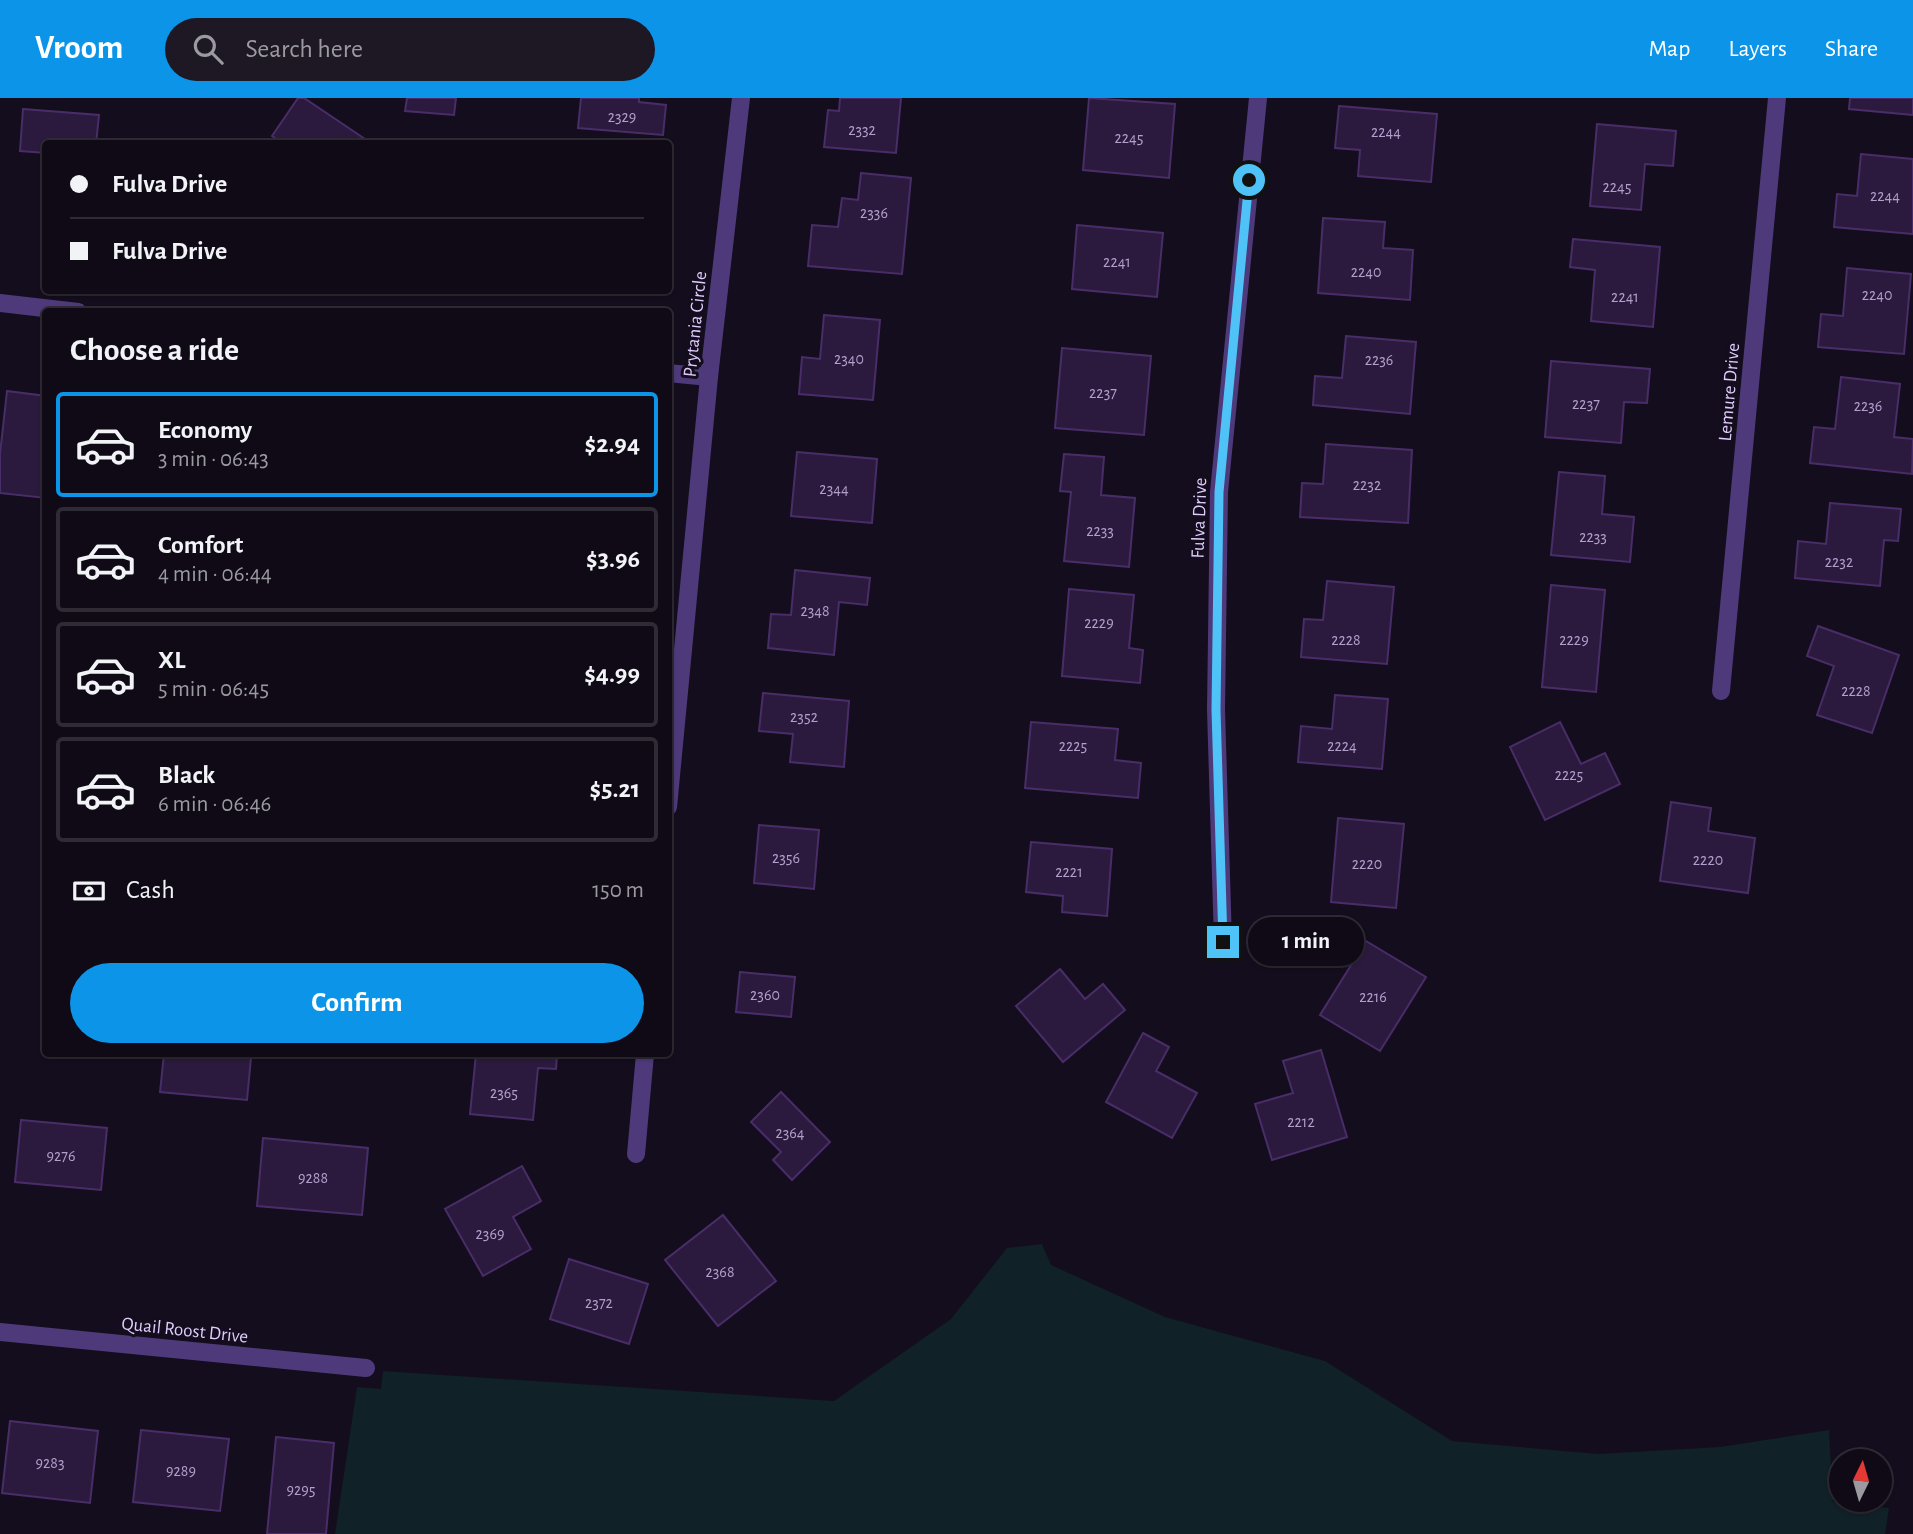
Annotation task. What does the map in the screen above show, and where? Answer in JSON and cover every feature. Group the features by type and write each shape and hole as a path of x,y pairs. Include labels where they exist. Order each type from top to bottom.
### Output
{"street":[{"name":"Prytania Circle","path":"672,765 709,377 741,98"},
{"name":"Fulva Drive","path":"1223,942 1216,710 1219,492 1258,98"},
{"name":"Lemure Drive","path":"1721,691 1777,98"},
{"path":"0,303 43,308"},
{"path":"672,373 709,377"},
{"path":"636,1154 645,1057"},
{"name":"Quail Roost Drive","path":"0,1332 366,1368"}],"shaded area":[{"path":"1042,1244 1051,1265 1165,1317 1325,1361 1452,1441 1598,1454 1720,1447 1829,1430 1829,1512 1888,1512 1885,1534 335,1534 357,1387 381,1389 383,1371 834,1401 951,1319 1007,1248"}],"building":[{"path":"298,98 304,98 365,139 278,140 272,136"},
{"path":"407,98 456,98 454,115 405,111"},
{"path":"581,98 639,98 639,102 666,105 663,135 578,128"},
{"path":"840,98 901,98 896,153 824,147 828,110 839,111"},
{"path":"1089,98 1175,104 1169,178 1083,170"},
{"path":"1850,98 1913,98 1913,115 1849,109"},
{"path":"1339,106 1437,114 1431,182 1358,176 1360,150 1335,148"},
{"path":"23,109 99,115 96,140 42,140 42,153 20,151"},
{"path":"1597,124 1676,131 1673,166 1645,164 1641,210 1590,206"},
{"path":"1861,154 1913,159 1913,234 1834,227 1837,194 1857,196"},
{"path":"861,173 911,178 902,274 808,266 812,225 838,227 842,198 858,200"},
{"path":"1323,218 1385,222 1383,248 1413,250 1410,300 1318,293"},
{"path":"1077,225 1163,233 1157,297 1072,289"},
{"path":"1573,239 1660,247 1653,327 1591,321 1595,270 1570,267"},
{"path":"1847,268 1911,274 1904,354 1818,347 1821,314 1843,316"},
{"path":"824,315 880,320 873,400 799,394 802,357 820,359"},
{"path":"1346,336 1416,342 1410,414 1313,405 1315,376 1342,378"},
{"path":"1062,348 1151,356 1144,435 1055,428"},
{"path":"1551,361 1650,369 1647,403 1624,402 1621,443 1545,437"},
{"path":"1841,377 1900,384 1894,437 1913,439 1912,474 1810,463 1814,427 1835,429"},
{"path":"7,391 42,395 42,498 0,493 0,454"},
{"path":"1326,444 1412,450 1408,523 1300,517 1302,483 1323,484"},
{"path":"797,452 877,459 872,523 791,516"},
{"path":"1064,454 1104,457 1101,495 1135,498 1129,567 1064,561 1071,492 1060,491"},
{"path":"1559,472 1605,476 1602,514 1634,517 1630,562 1551,555"},
{"path":"1830,503 1901,509 1898,541 1884,540 1880,586 1795,578 1798,541 1826,544"},
{"path":"795,570 870,578 867,605 839,602 834,655 768,648 771,614 791,615"},
{"path":"1327,581 1394,587 1387,664 1301,657 1304,619 1323,620"},
{"path":"1551,585 1605,590 1596,692 1542,687"},
{"path":"1069,589 1134,595 1129,648 1143,650 1140,683 1062,676"},
{"path":"1818,626 1899,655 1872,733 1817,715 1834,666 1807,656"},
{"path":"763,693 849,701 844,767 790,762 793,734 759,731"},
{"path":"1335,695 1388,699 1382,769 1298,762 1301,726 1332,729"},
{"path":"1031,722 1118,729 1115,760 1141,763 1138,798 1025,788"},
{"path":"1560,722 1581,764 1605,753 1620,784 1545,820 1510,747"},
{"path":"1671,802 1711,808 1708,831 1755,838 1748,893 1660,881"},
{"path":"1338,818 1404,824 1396,908 1331,902"},
{"path":"759,825 819,830 814,889 754,883"},
{"path":"1031,842 1112,849 1107,916 1062,912 1063,896 1026,892"},
{"path":"1366,941 1426,977 1380,1051 1320,1015"},
{"path":"1060,969 1085,999 1103,984 1125,1010 1063,1062 1016,1006"},
{"path":"740,972 795,977 791,1017 736,1012"},
{"path":"1143,1033 1169,1047 1156,1071 1197,1093 1172,1138 1106,1102"},
{"path":"1321,1050 1347,1137 1272,1160 1255,1104 1293,1093 1283,1061"},
{"path":"164,1057 251,1058 247,1100 160,1092"},
{"path":"476,1057 557,1057 556,1069 538,1068 533,1120 470,1114"},
{"path":"781,1092 830,1142 792,1180 773,1160 781,1152 751,1122"},
{"path":"21,1120 107,1128 101,1190 15,1182"},
{"path":"263,1138 368,1148 362,1215 257,1206"},
{"path":"522,1166 541,1201 513,1217 531,1249 483,1276 445,1209"},
{"path":"723,1215 776,1281 718,1326 665,1260"},
{"path":"569,1259 648,1284 629,1344 550,1319"},
{"path":"10,1421 98,1431 90,1503 2,1493"},
{"path":"141,1430 229,1439 220,1511 133,1502"},
{"path":"276,1437 334,1443 326,1534 267,1534"}],"route":[{"path":"1223,942 1216,710 1219,492 1249,180"}]}
